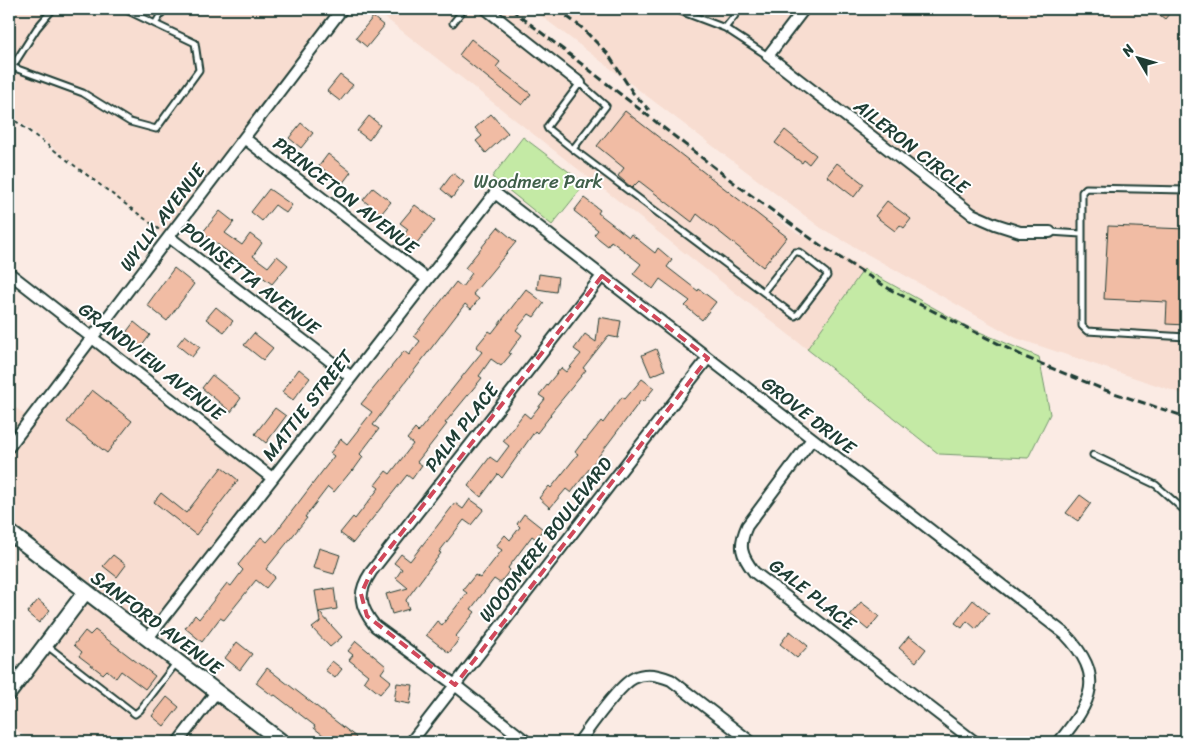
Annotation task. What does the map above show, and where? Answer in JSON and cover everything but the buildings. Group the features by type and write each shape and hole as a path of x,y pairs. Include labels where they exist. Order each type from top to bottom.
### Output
{"main road":[{"name":"SANFORD AVENUE","path":"9,532 217,692 267,738 282,742"},
{"path":"9,694 86,592"}],"street":[{"name":"WYLLY AVENUE","path":"9,447 342,9"},
{"path":"486,9 580,83"},
{"path":"768,56 804,9"},
{"name":"AILERON CIRCLE","path":"768,56 972,214 1020,232 1050,232"},
{"name":"PRINCETON AVENUE","path":"244,138 427,279"},
{"name":"MATTIE STREET","path":"148,638 495,192"},
{"name":"GROVE DRIVE","path":"495,192 1065,634 1079,648 1087,664 1090,688 1087,703 1079,717 1059,742"},
{"name":"POINSETTA AVENUE","path":"169,237 352,377"},
{"name":"GRANDVIEW AVENUE","path":"9,273 272,478"},
{"name":"PALM PLACE","path":"454,685 375,626 367,616 362,605 361,594 364,582 602,276"},
{"name":"WOODMERE BOULEVARD","path":"411,742 708,358"},
{"name":"GALE PLACE","path":"812,439 747,526 742,537 742,552 746,562 754,572 975,742"},
{"path":"579,742 622,687 634,678 647,674 659,675 671,680 751,742"},
{"path":"454,685 527,742"},
{"path":"178,742 217,692"}],"lane":[{"path":"9,72 37,28 54,9"},
{"path":"12,67 83,93 130,122 156,129 199,70 196,43 124,9"},
{"path":"155,24 164,9"},
{"path":"453,23 464,9"},
{"path":"675,9 725,28 768,56"},
{"path":"725,28 740,9"},
{"path":"573,149 606,106 580,83 547,127 573,149 763,292 795,316 827,276 826,273 799,252 795,252 763,292"},
{"path":"1186,190 1086,188 1082,192 1081,234 1082,326 1087,331 1186,337"},
{"path":"1050,232 1081,234"},
{"path":"1093,455 1156,485 1186,512"},
{"path":"46,644 135,714 177,661"}],"path":[{"name":"POINSETTA AVENUE","path":"9,116 169,237"}],"highlighted area":[{"path":"602,276 708,358 455,685 367,616 361,594 371,572"}],"shaded area":[{"path":"9,9 335,9 163,234 9,113"},
{"path":"374,9 477,9 581,91 588,83 495,9 513,9 791,229 864,269 807,349"},
{"path":"532,9 1186,9 1186,395 1016,338 821,228"},
{"path":"94,345 264,479 146,630 9,525 9,457"},
{"path":"43,392 9,437 9,403 25,415"},
{"path":"88,600 208,692 170,742 32,742 9,724 9,703"},
{"path":"218,700 273,742 186,742"}],"green space":[{"name":"Woodmere Park","path":"523,137 585,184 552,225 492,177"},
{"path":"864,269 970,328 1039,357 1050,414 1028,458 939,454 807,349"}],"railway":[{"path":"511,9 737,185 820,245 891,290 1027,358 1105,390 1186,417"},
{"path":"557,9 581,27 608,54 633,93 649,110"}]}
